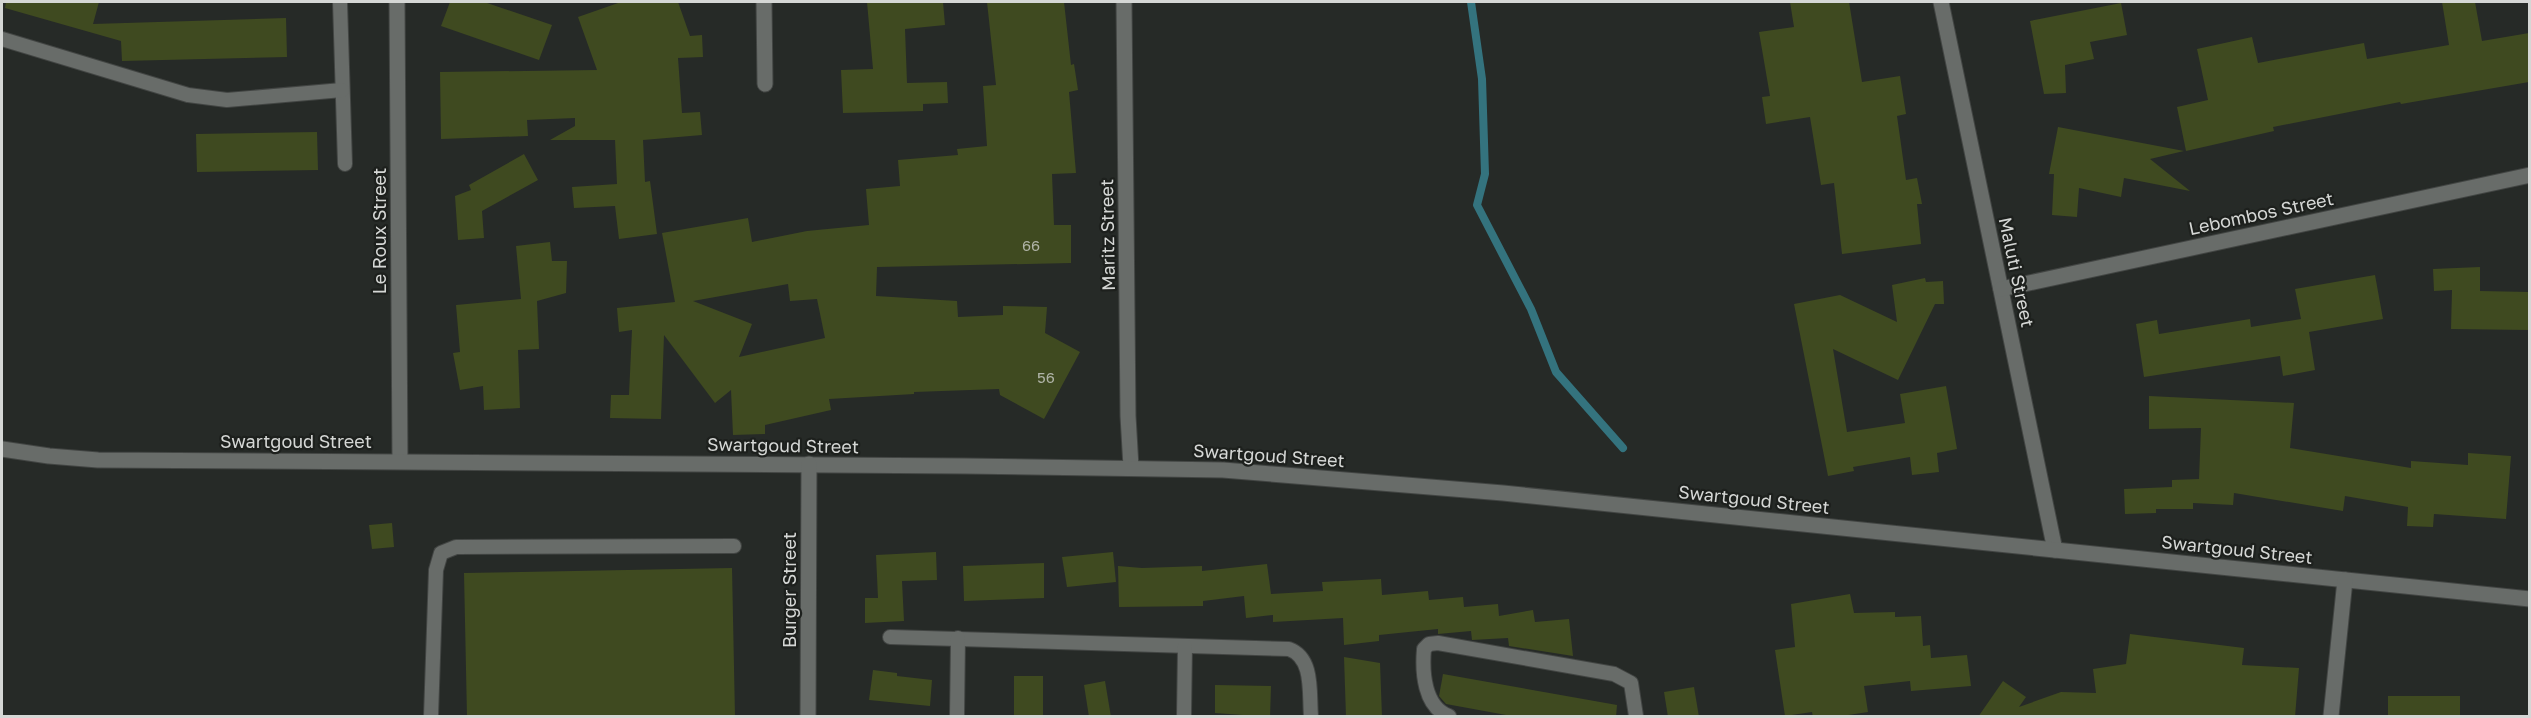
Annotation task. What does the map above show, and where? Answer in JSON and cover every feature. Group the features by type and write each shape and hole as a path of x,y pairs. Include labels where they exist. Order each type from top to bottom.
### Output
{"street":[{"name":"Le Roux Street","path":"397,2 400,461"},
{"path":"764,2 765,84"},
{"name":"Maritz Street","path":"1124,2 1128,416 1131,467"},
{"name":"Maluti Street","path":"1941,2 2055,550"},
{"name":"Lebombos Street","path":"2001,289 2529,175"},
{"name":"Swartgoud Street","path":"2,449 38,455 99,460 1131,467 1311,476 1492,492 2529,599"},
{"name":"Burger Street","path":"807,717 809,464"},
{"path":"2331,717 2345,580"}],"lane":[{"path":"340,2 345,164"},
{"path":"2,39 188,95 209,99 227,100 342,90"},
{"path":"431,717 436,570 441,553 456,547 734,546"},
{"path":"890,637 1289,650 1299,653 1306,663 1311,717"},
{"path":"957,717 958,638"},
{"path":"1449,717 1439,713 1431,703 1426,685 1423,661 1424,649 1429,644 1438,643 1614,675 1631,683 1636,717"},
{"path":"1185,646 1185,717"}],"building":[{"path":"6,2 99,2 93,24 286,18 287,57 122,61 121,41 5,8"},
{"path":"450,2 484,2 552,25 539,60 441,26"},
{"path":"621,2 678,2 690,36 702,35 703,57 678,58 682,113 700,112 702,135 643,140 645,182 650,181 657,234 619,239 615,206 574,208 572,187 617,184 615,140 550,140 575,126 575,118 527,120 528,136 441,139 440,72 597,70 578,17"},
{"path":"867,2 943,2 945,25 905,29 907,83 947,82 948,103 923,104 923,111 843,113 841,70 873,69"},
{"path":"987,2 1064,2 1071,65 1074,64 1078,90 1069,92 1076,173 1052,174 1054,225 1071,225 1071,263 877,267 876,296 957,301 958,317 1003,315 1003,306 1047,307 1045,333 1080,352 1044,419 1000,395 999,389 914,392 914,394 829,399 831,410 765,425 765,434 733,435 731,390 715,403 664,335 661,419 610,418 611,395 629,395 632,330 619,332 617,308 675,302 662,233 748,218 752,242 807,231 869,225 866,189 900,186 898,160 958,155 957,149 987,146 983,86 996,85","holes":["788,284 790,301 817,299 825,338 739,357 752,324 693,301"]},
{"path":"1790,2 1849,2 1862,82 1900,76 1906,114 1897,116 1906,180 1917,178 1922,204 1917,204 1921,244 1842,254 1834,183 1821,185 1810,117 1766,124 1762,97 1770,96 1759,32 1794,27"},
{"path":"2442,2 2475,2 2482,41 2529,33 2529,82 2401,104 2400,102 2273,127 2274,131 2186,151 2177,107 2208,100 2197,49 2252,37 2258,63 2364,43 2367,59 2449,45"},
{"path":"2121,3 2127,35 2090,42 2094,59 2065,65 2066,93 2044,94 2030,21"},
{"path":"2058,127 2184,151 2150,159 2190,191 2124,178 2121,197 2079,188 2077,217 2052,215 2054,174 2049,174"},
{"path":"317,132 318,170 197,172 196,134"},
{"path":"524,154 538,180 482,211 484,238 458,240 455,196 471,190 469,185"},
{"path":"550,242 552,261 567,261 566,293 537,301 539,349 518,350 520,408 484,410 483,386 460,390 453,353 460,352 456,305 521,299 516,246"},
{"path":"2480,267 2480,291 2529,292 2529,330 2451,329 2452,290 2434,291 2433,269"},
{"path":"2375,275 2383,319 2309,332 2315,370 2283,376 2280,356 2144,377 2136,324 2157,320 2159,334 2250,319 2251,327 2301,319 2295,289"},
{"path":"1925,278 1926,282 1943,281 1944,304 1935,304 1898,380 1833,349 1847,432 1905,423 1900,394 1946,386 1957,449 1937,453 1939,472 1912,475 1910,457 1853,467 1854,471 1828,476 1794,304 1840,295 1897,322 1892,285"},
{"path":"2149,396 2294,403 2290,448 2411,468 2411,461 2468,465 2468,453 2511,456 2506,519 2434,514 2433,527 2407,526 2408,507 2345,496 2343,511 2234,493 2233,505 2193,503 2193,509 2156,509 2156,513 2125,514 2124,489 2172,487 2172,480 2199,479 2201,428 2149,429"},
{"path":"392,523 394,547 372,549 369,525"},
{"path":"936,552 937,580 902,581 904,621 865,623 865,598 878,598 876,555"},
{"path":"1113,552 1116,582 1067,587 1062,557"},
{"path":"1044,563 1044,598 964,601 963,566"},
{"path":"1267,564 1271,594 1323,591 1322,582 1381,579 1382,595 1428,591 1429,600 1463,597 1464,607 1498,604 1499,616 1533,610 1535,622 1569,619 1573,656 1509,646 1508,638 1472,640 1471,631 1438,634 1438,629 1379,635 1379,641 1344,645 1343,618 1273,622 1273,615 1246,618 1244,596 1203,601 1203,606 1119,607 1118,566 1142,568 1202,566 1202,571"},
{"path":"732,568 735,717 467,717 464,573"},
{"path":"1850,594 1854,613 1895,612 1895,617 1921,616 1923,646 1930,645 1931,658 1967,655 1971,686 1911,691 1910,681 1864,686 1868,712 1835,717 1813,717 1812,712 1785,716 1775,650 1795,647 1791,604"},
{"path":"2130,634 2244,648 2242,665 2299,668 2295,717 1978,717 2003,681 2026,697 2019,707 2061,692 2096,693 2093,669 2126,664"},
{"path":"1344,657 1380,663 1382,717 1346,717"},
{"path":"873,670 897,673 897,676 932,680 930,706 869,700"},
{"path":"1443,674 1617,705 1616,717 1517,717 1446,704 1439,696"},
{"path":"1014,676 1043,676 1043,717 1014,717"},
{"path":"1105,681 1111,717 1089,717 1084,685"},
{"path":"1215,685 1271,686 1270,717 1215,713"},
{"path":"1694,687 1699,717 1668,717 1664,692"},
{"path":"2388,696 2460,696 2460,717 2388,717"}],"waterway":[{"path":"1471,2 1482,79 1485,174 1477,205 1531,309 1556,372 1623,448"}]}
